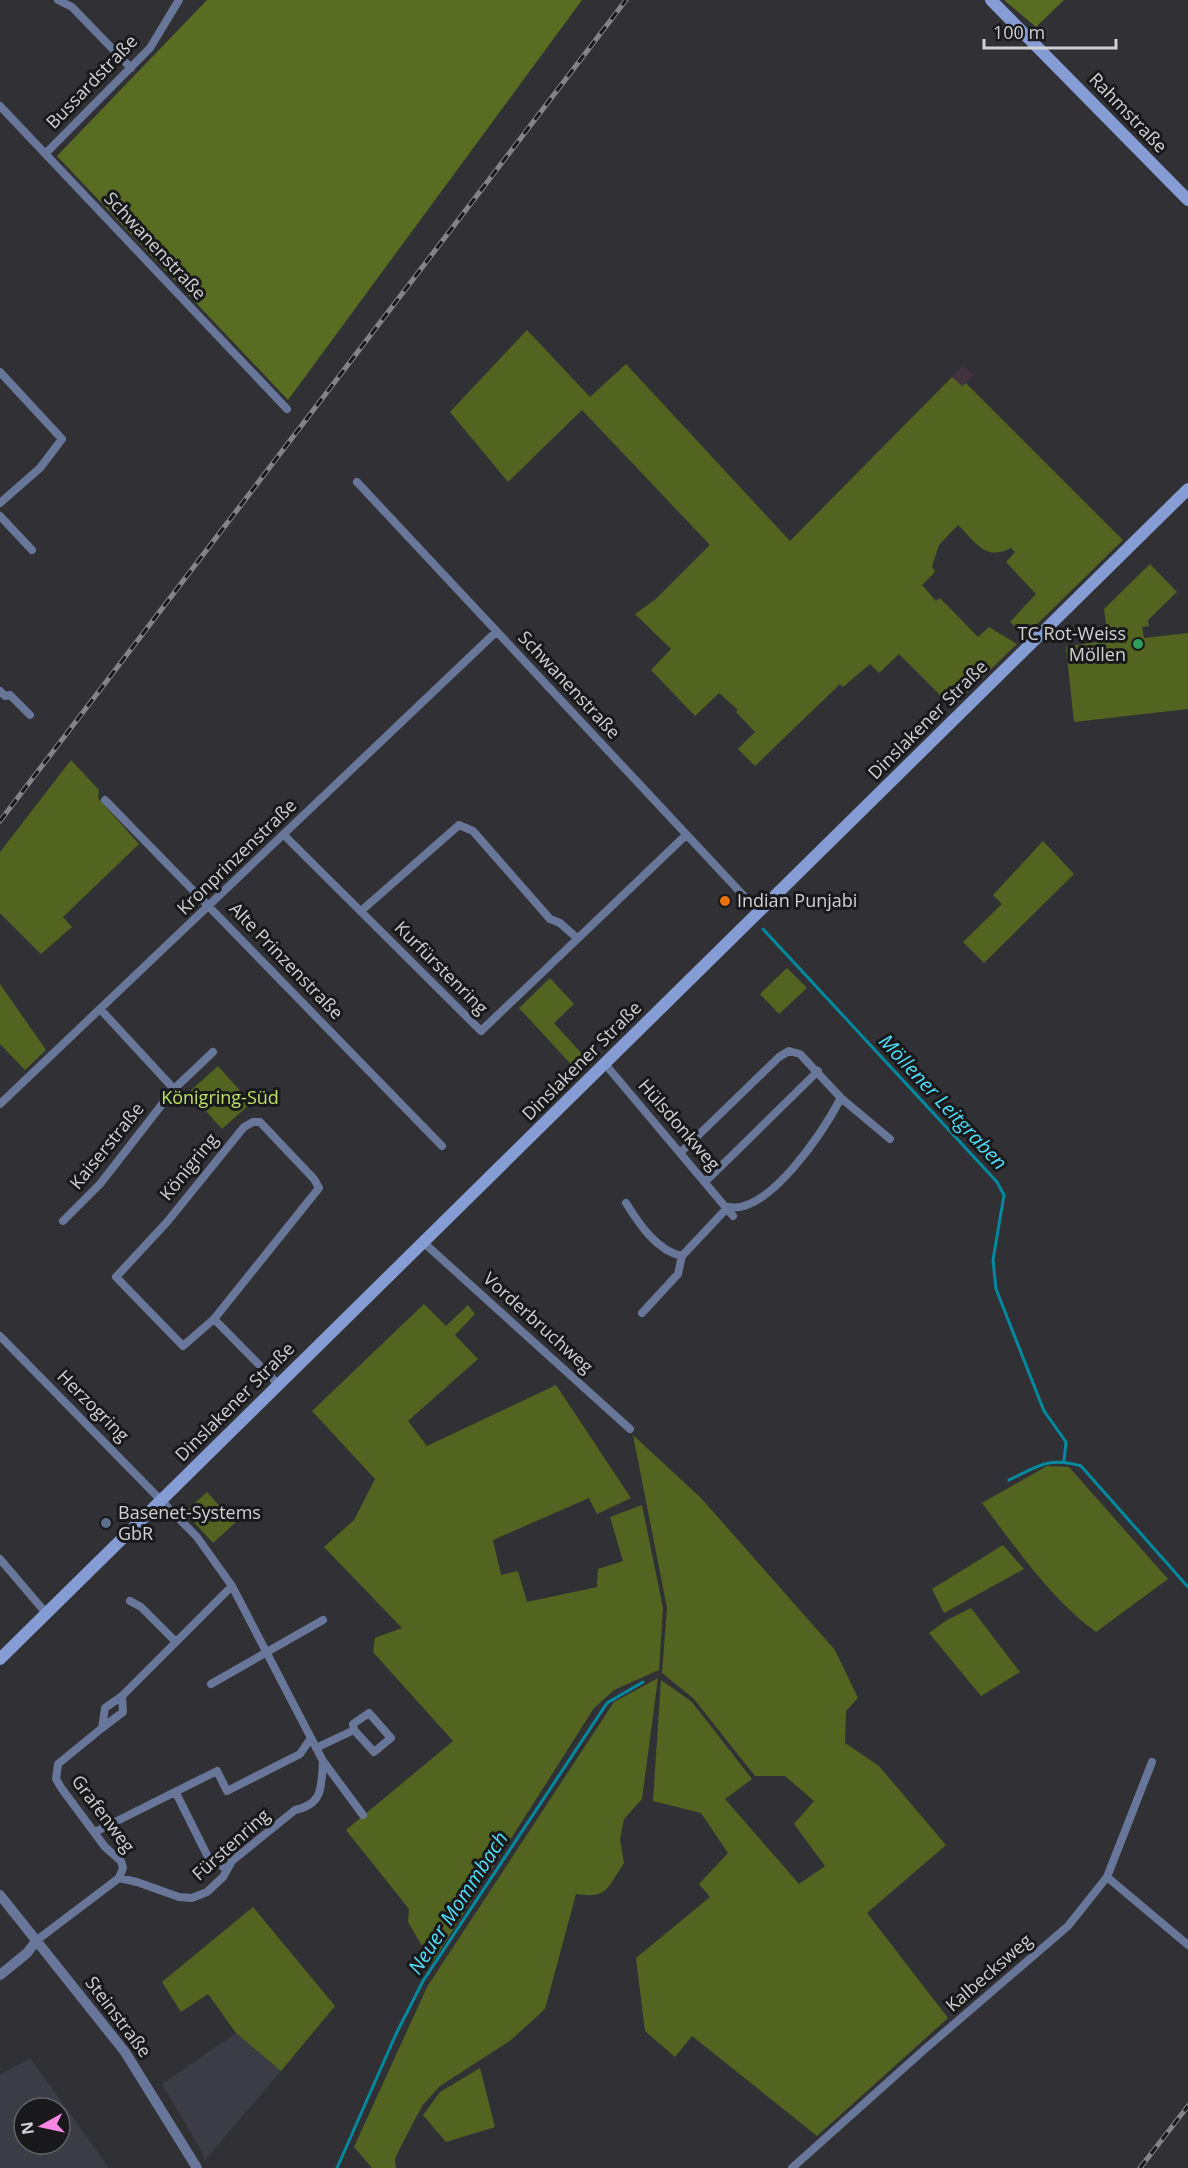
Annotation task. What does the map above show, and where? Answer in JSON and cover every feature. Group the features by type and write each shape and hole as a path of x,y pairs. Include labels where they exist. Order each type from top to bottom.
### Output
{"main road":[{"name":"Rahmstraße","path":"991,0 1188,200"},
{"name":"Dinslakener Straße","path":"0,1659 605,1064 757,910 1098,581 1188,489"}],"street":[{"path":"58,0 72,7 131,68"},
{"name":"Bussardstraße","path":"46,153 150,48 179,0"},
{"name":"Schwanenstraße","path":"0,106 287,409"},
{"path":"0,372 62,439 40,468 0,503"},
{"name":"Schwanenstraße","path":"357,482 757,910"},
{"path":"0,516 32,550"},
{"name":"Kronprinzenstraße","path":"0,1104 496,632"},
{"path":"0,691 5,696 10,695 30,715"},
{"name":"Alte Prinzenstraße","path":"105,800 442,1146"},
{"path":"361,911 459,825 473,831 550,919 560,923 577,938"},
{"name":"Kurfürstenring","path":"284,835 481,1031 686,835"},
{"path":"101,1010 174,1089"},
{"path":"681,1152 779,1057 789,1051 800,1054 841,1098 890,1139"},
{"name":"Kaiserstraße","path":"63,1221 100,1185 174,1089 213,1052"},
{"name":"Hülsdonkweg","path":"605,1064 728,1207 733,1216"},
{"path":"706,1181 818,1071"},
{"path":"642,1312 678,1274 682,1256 728,1207 737,1209 753,1201 782,1180 807,1154 826,1128 841,1098"},
{"name":"Königring","path":"253,1122 260,1122 314,1179 319,1188 214,1319 183,1346 116,1277 160,1230 237,1135 253,1122"},
{"path":"626,1203 638,1223 669,1254 682,1256"},
{"name":"Vorderbruchweg","path":"423,1242 630,1429"},
{"path":"214,1319 279,1384"},
{"name":"Herzogring","path":"0,1336 162,1500"},
{"path":"162,1500 197,1537 232,1586 323,1761 363,1815"},
{"path":"0,1559 46,1613"},
{"name":"Grafenweg","path":"119,1878 123,1868 120,1861 95,1832 56,1779 58,1764 102,1728 105,1708 122,1696 232,1586"},
{"path":"130,1601 141,1607 175,1641"},
{"path":"211,1684 254,1662 266,1652 323,1620"},
{"path":"102,1728 123,1712 122,1696"},
{"path":"369,1713 391,1737 374,1752 354,1730 353,1724 369,1713"},
{"path":"316,1748 354,1730"},
{"path":"95,1832 217,1771 227,1791 300,1754 311,1738"},
{"name":"Fürstenring","path":"119,1878 179,1897 192,1898 207,1892 232,1861 295,1810 308,1807 321,1793 323,1761"},
{"name":"Kalbecksweg","path":"792,2168 1068,1926 1107,1877 1141,1784 1152,1762"},
{"path":"176,1792 209,1859 227,1869"},
{"path":"1107,1877 1188,1945"},
{"path":"0,1975 27,1953 37,1940 119,1878"},
{"name":"Steinstraße","path":"0,1895 125,2052 197,2168"}],"shaded area":[{"path":"963,365 974,375 962,387 952,377"},
{"path":"236,2033 281,2071 204,2161 203,2153 162,2084"},
{"path":"30,2058 57,2096 12,2096 12,2156 72,2156 72,2116 109,2168 0,2168 0,2075"}],"green space":[{"path":"207,0 582,0 288,400 57,156"},
{"path":"1004,0 1064,0 1036,27"},
{"path":"527,330 590,397 626,364 790,541 952,377 962,386 966,383 1123,540 1025,636 1010,622 1036,594 1006,562 1015,552 1011,548 994,553 987,551 975,543 958,525 939,545 932,566 935,572 922,585 936,601 940,598 978,637 989,627 1017,644 952,707 899,654 879,673 870,664 843,687 840,684 755,766 738,749 755,732 736,712 738,710 719,693 695,716 651,670 671,649 635,614 657,598 710,545 582,410 508,482 450,412"},
{"name":"TC Rot-Weiss Möllen","path":"1150,564 1177,592 1148,620 1149,626 1142,627 1144,638 1188,633 1188,709 1074,722 1066,647 1108,640 1104,609"},
{"path":"71,760 99,790 98,798 139,844 63,917 72,927 41,954 0,913 0,852"},
{"path":"1043,841 1074,874 984,963 963,942 1002,904 993,895"},
{"path":"787,968 807,988 779,1014 760,994"},
{"path":"550,978 574,1004 554,1023 591,1064 580,1074 519,1008"},
{"path":"0,984 46,1050 25,1070 0,1044"},
{"name":"Königring-Süd","path":"218,1066 251,1103 222,1129 189,1092"},
{"path":"424,1304 446,1326 468,1305 475,1314 455,1335 478,1359 408,1421 427,1446 556,1385 631,1498 597,1514 589,1498 493,1540 501,1575 518,1571 527,1602 597,1587 598,1569 623,1561 610,1517 642,1505 663,1608 659,1670 614,1690 594,1708 432,1963 408,1922 409,1909 346,1830 453,1741 373,1652 375,1638 402,1628 324,1547 354,1520 375,1479 312,1411"},
{"path":"633,1435 701,1498 835,1650 858,1698 846,1711 845,1743 879,1766 946,1845 867,1913 948,2018 817,2136 692,2036 675,2057 645,2031 636,1958 710,1897 699,1884 728,1853 701,1813 653,1801 661,1680 692,1702 752,1779 725,1799 799,1884 825,1866 794,1824 814,1801 785,1776 755,1776 694,1699 662,1673 667,1608"},
{"path":"1047,1466 1069,1467 1168,1579 1096,1632 1079,1619 1049,1588 982,1503"},
{"path":"207,1492 235,1523 213,1543 185,1512"},
{"path":"1003,1545 1024,1569 944,1613 932,1589"},
{"path":"971,1608 1020,1672 981,1696 929,1633 947,1620"},
{"path":"658,1678 642,1799 624,1819 620,1839 624,1863 606,1890 595,1895 576,1894 545,2009 511,2040 440,2086 422,2106 395,2159 396,2168 372,2168 354,2147 427,1987 614,1702"},
{"path":"253,1907 335,2006 281,2071 236,2033 208,1994 181,2012 162,1982"},
{"path":"480,2068 495,2127 446,2142 423,2115 440,2092"}],"waterway":[{"name":"Möllener Leitgraben","path":"763,929 997,1182 1004,1195 993,1260 996,1289 1044,1411 1066,1442 1064,1461"},
{"name":"Möllener Leitgraben","path":"1009,1480 1044,1464 1060,1462 1081,1466 1188,1587"},
{"name":"Neuer Mommbach","path":"337,2168 396,2034 423,1981 607,1703 643,1682"}],"railway":[{"path":"0,821 626,0"},
{"path":"1140,2168 1188,2106"}],"place":[{"name":"TC Rot-Weiss Möllen","path":"1138,644"},
{"name":"Indian Punjabi","path":"725,901"},
{"name":"Basenet-Systems GbR","path":"106,1523"}]}
